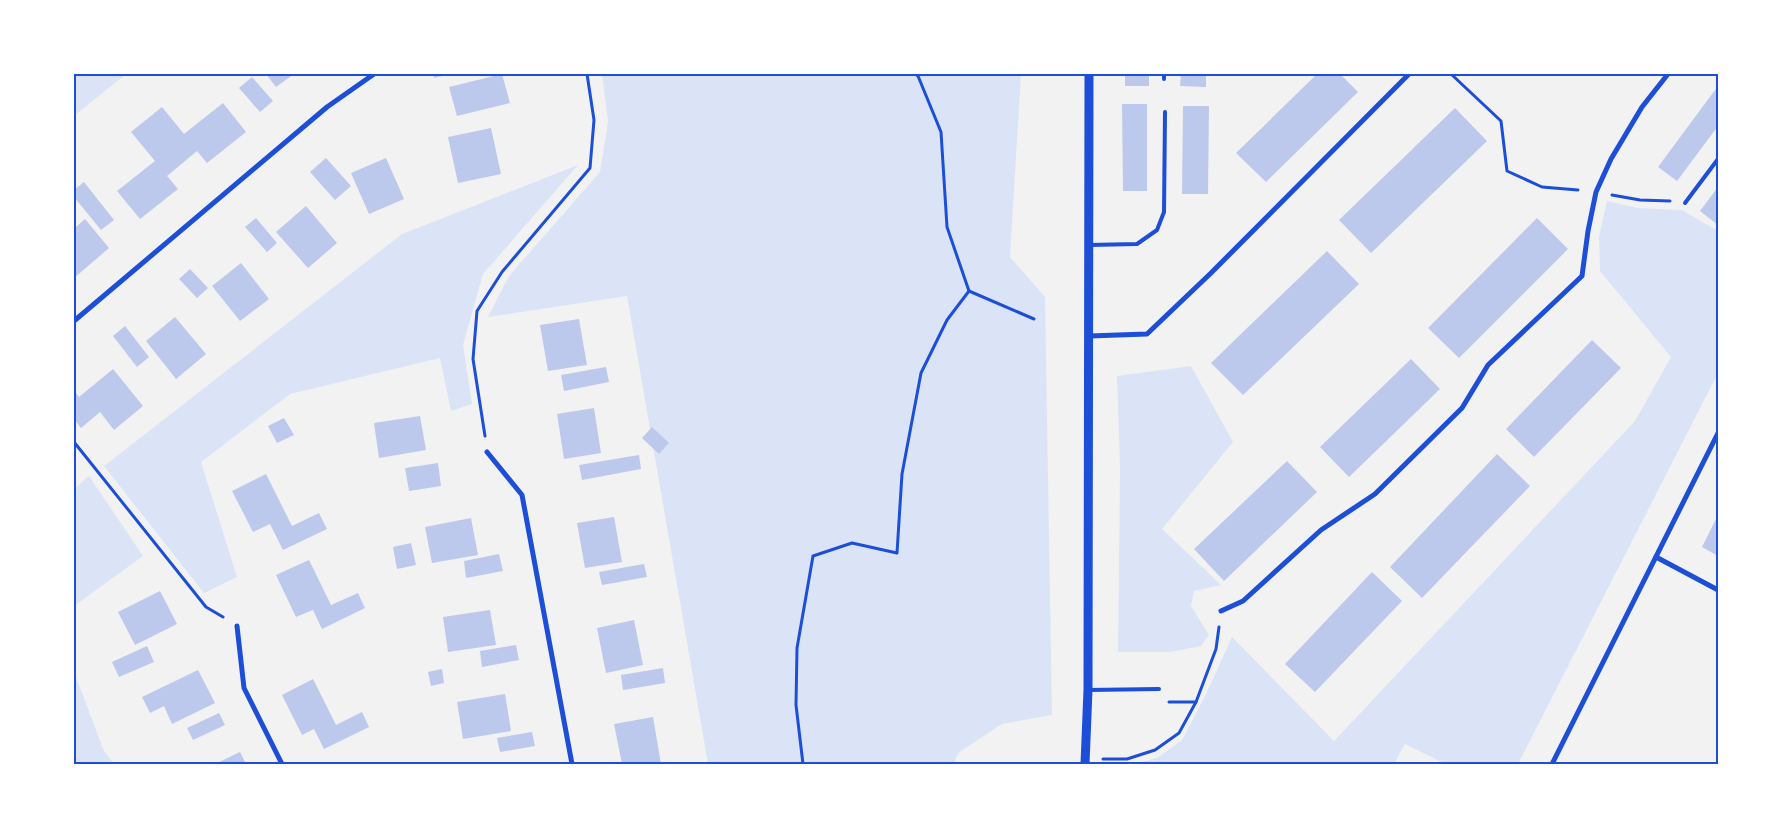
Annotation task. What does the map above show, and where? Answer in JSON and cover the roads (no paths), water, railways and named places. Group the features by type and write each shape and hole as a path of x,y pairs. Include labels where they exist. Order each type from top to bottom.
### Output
{"street":[{"path":"74,321 327,107 374,74"},
{"path":"1085,762 1088,690 1089,74"},
{"path":"1088,336 1147,334 1211,273 1409,74"},
{"path":"1221,611 1243,601 1321,530 1375,494 1462,408 1488,365 1582,276 1596,192 1611,159 1642,107 1668,74"},
{"path":"1553,764 1718,433"},
{"path":"487,452 522,495 572,764"},
{"path":"1656,557 1718,590"},
{"path":"238,626 244,688 282,764"}],"lane":[{"path":"1088,245 1137,244 1157,230 1164,212 1165,112"},
{"path":"1686,202 1718,159"},
{"path":"1088,690 1158,690"}]}
